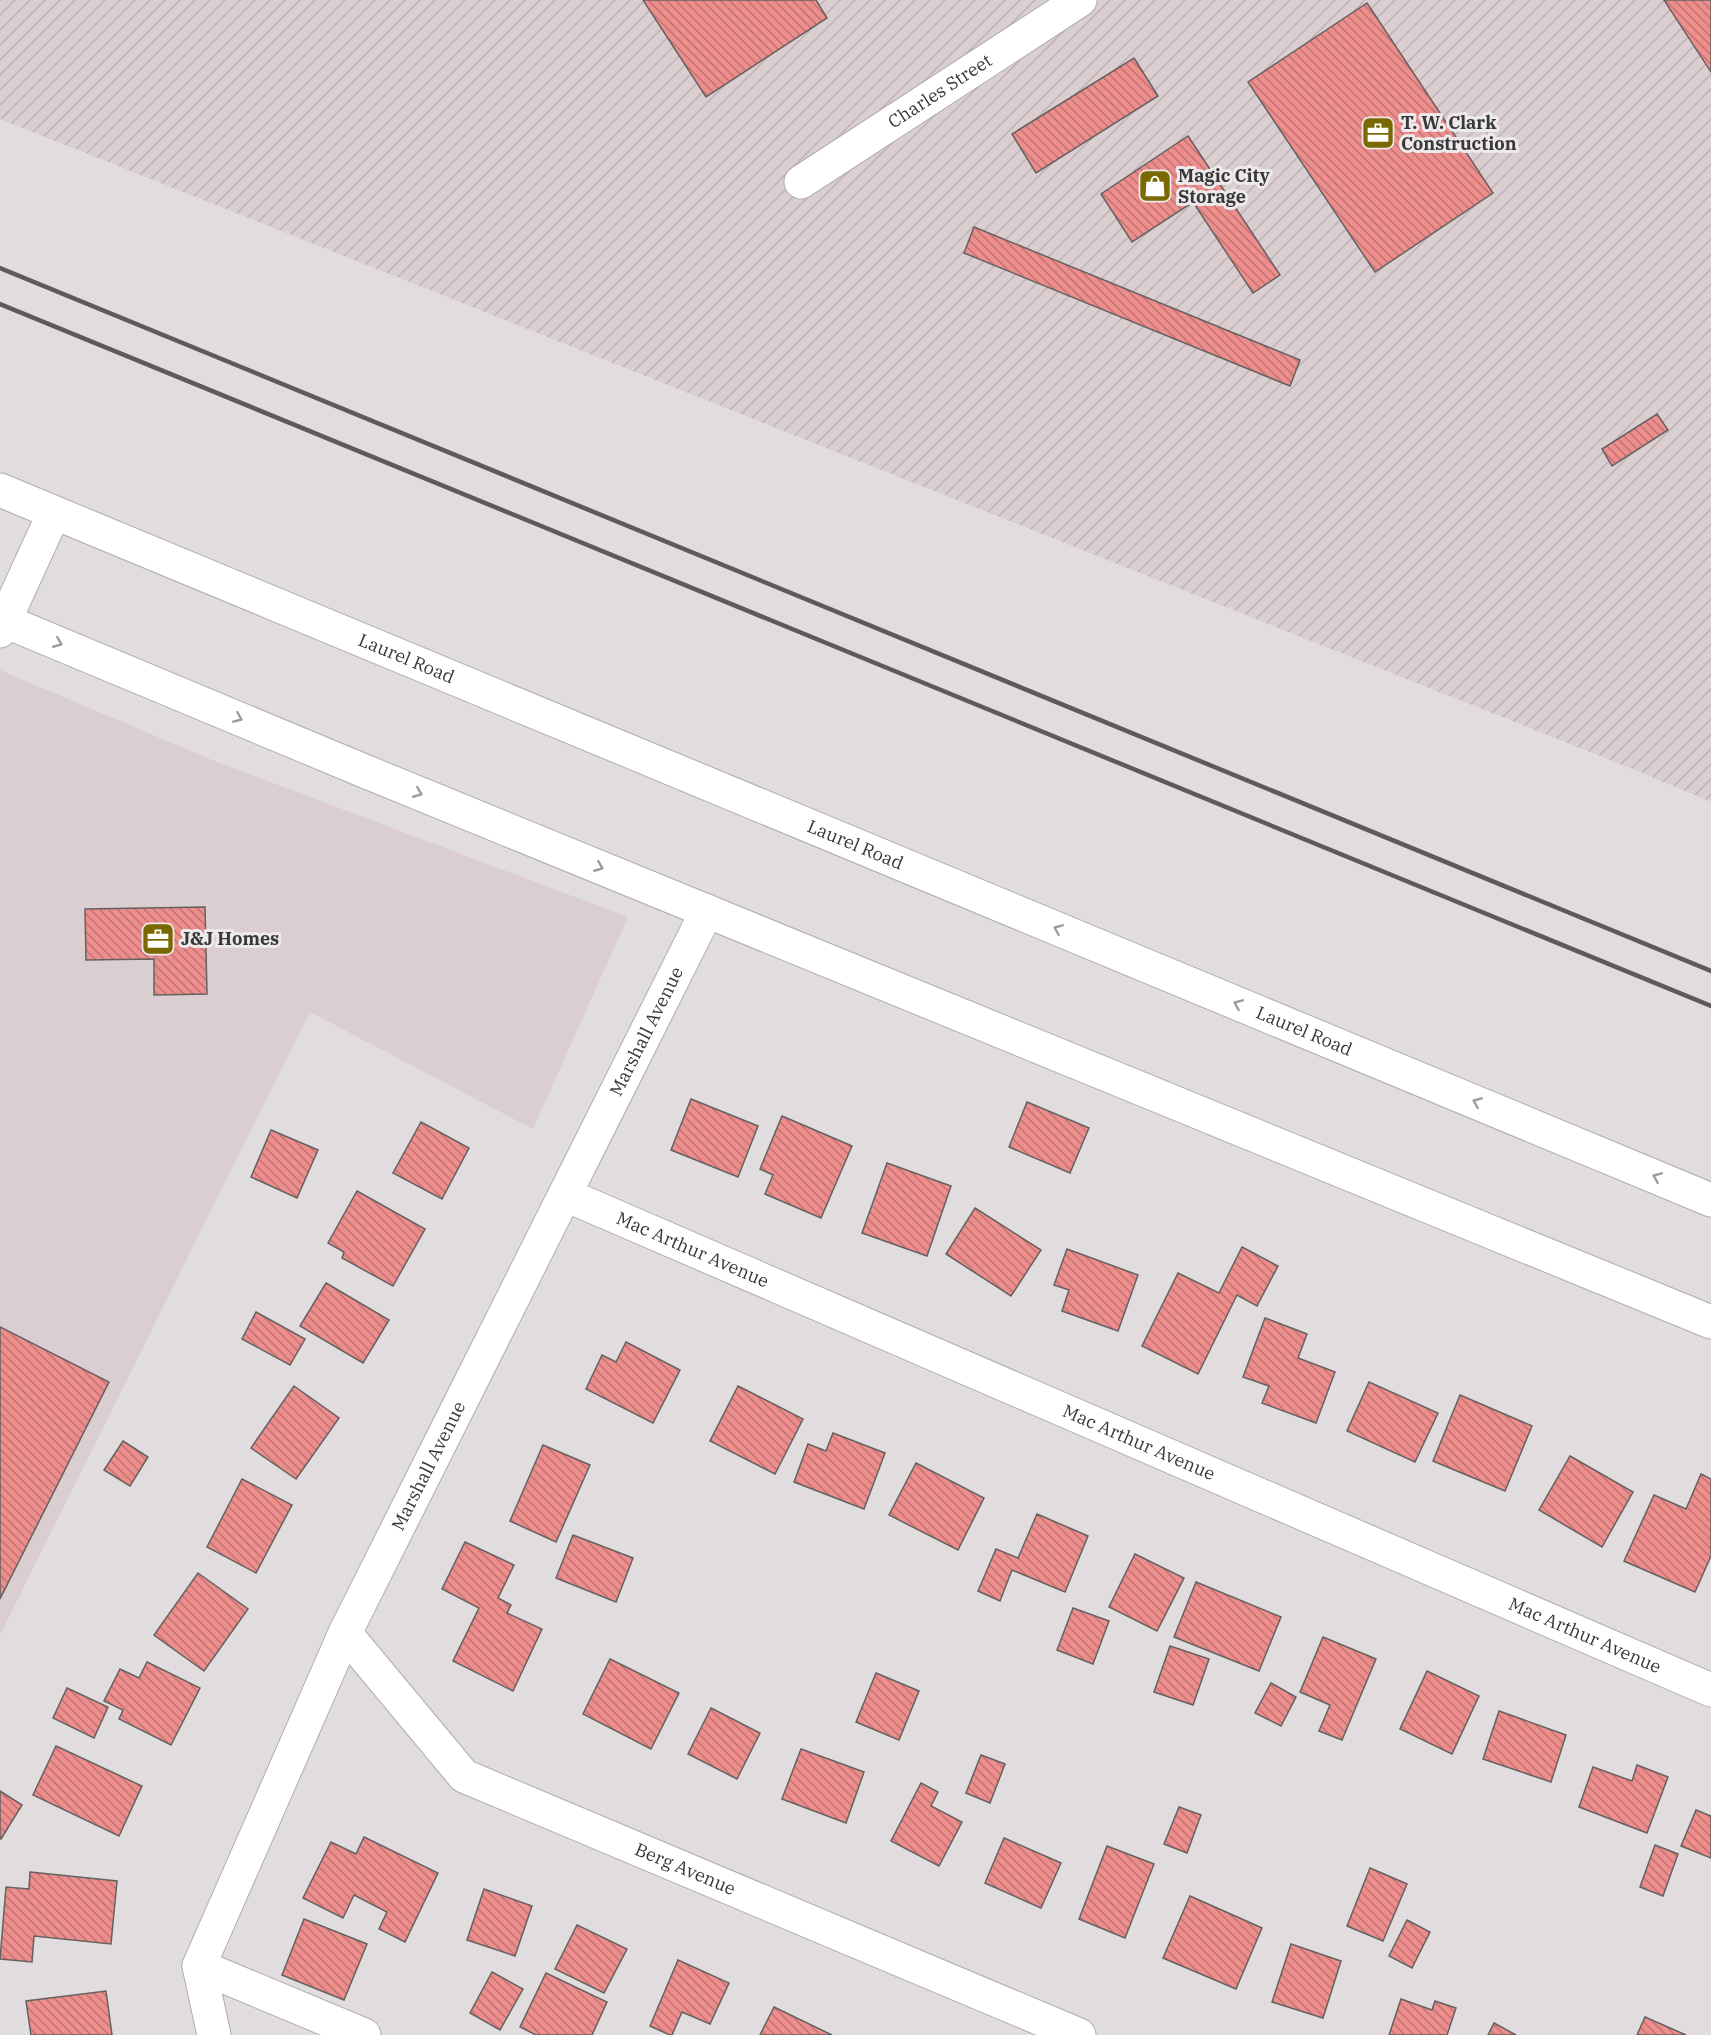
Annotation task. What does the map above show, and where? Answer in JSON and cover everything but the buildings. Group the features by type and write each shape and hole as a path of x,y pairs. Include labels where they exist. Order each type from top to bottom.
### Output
{"main road":[{"name":"Charles Street","path":"801,182 1080,0"},
{"name":"Laurel Road","path":"0,490 1711,1200"},
{"path":"54,513 1,624 1711,1322"},
{"name":"Marshall Avenue","path":"199,1966 345,1633 707,911"},
{"name":"Mac Arthur Avenue","path":"566,1195 1711,1690"},
{"name":"Berg Avenue","path":"345,1633 464,1776 1079,2035"},
{"path":"199,1966 214,2035"},
{"path":"199,1966 364,2035"}],"shaded area":[{"path":"0,0 1711,0 1711,802 0,119"},
{"path":"0,670 212,760 628,917 533,1129 310,1012 0,1635"}],"railway":[{"path":"0,268 1711,971"},
{"path":"0,304 1711,1006"}],"place":[{"name":"T. W. Clark Construction","path":"1378,133"},
{"name":"Magic City Storage","path":"1155,186"},
{"name":"J&J Homes","path":"158,939"}]}
